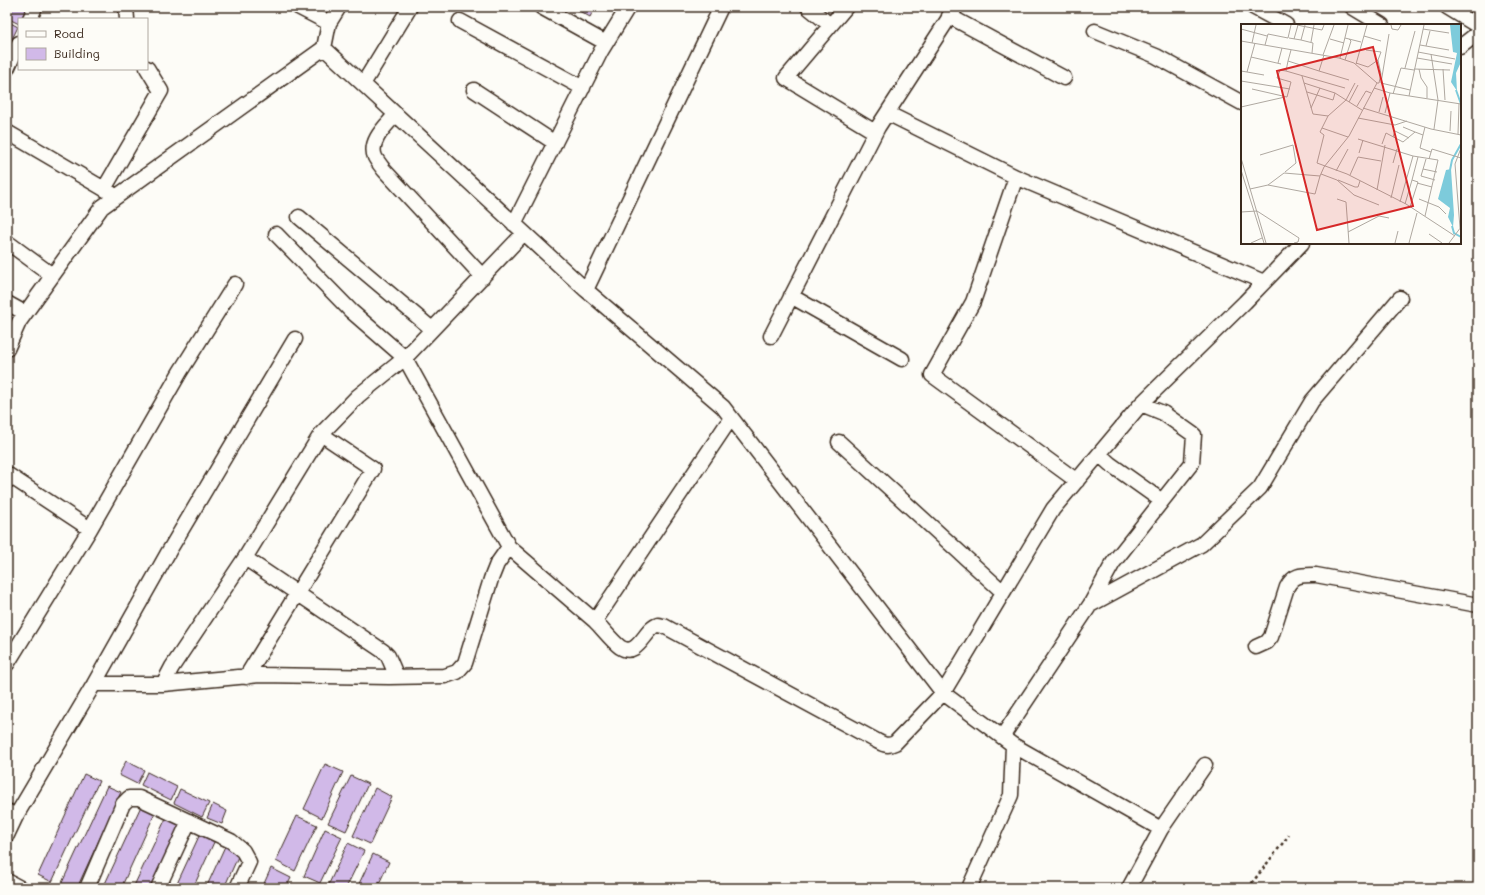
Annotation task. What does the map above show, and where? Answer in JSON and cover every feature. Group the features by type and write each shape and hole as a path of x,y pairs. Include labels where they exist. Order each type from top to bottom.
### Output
{"street":[{"path":"30,18 35,7"},
{"path":"126,7 127,18"},
{"path":"7,349 19,322 25,313 102,207 324,48 332,13 298,7"},
{"path":"363,84 410,7"},
{"path":"541,7 606,43"},
{"path":"163,684 172,667 245,558 321,434 358,396 405,358 483,276 519,228 555,143 582,88 606,43 628,7"},
{"path":"586,290 721,7"},
{"path":"808,7 830,25"},
{"path":"846,7 786,78 875,132"},
{"path":"1253,7 1284,24"},
{"path":"1352,7 1380,24"},
{"path":"1447,7 1478,26"},
{"path":"771,336 875,132 952,12 1064,78"},
{"path":"460,21 582,88"},
{"path":"1095,31 1156,56 1241,102"},
{"path":"1461,46 1478,33"},
{"path":"7,69 18,45"},
{"path":"324,48 586,290 723,408 943,693 1008,741 1161,829"},
{"path":"104,189 161,91 148,70"},
{"path":"474,90 555,143"},
{"path":"887,113 1016,177 1264,282"},
{"path":"396,114 377,136 374,156 384,170 483,276"},
{"path":"7,132 117,196"},
{"path":"1016,177 973,302 932,375 1077,481"},
{"path":"299,217 432,329"},
{"path":"276,234 351,311 405,358 509,547 595,621 620,647 627,649 637,646 652,629 658,626 664,626 885,745 895,743 943,693 1053,509 1141,404 1301,244"},
{"path":"7,242 52,275"},
{"path":"7,664 90,529 180,372 235,284"},
{"path":"791,296 902,359"},
{"path":"1090,606 1202,544 1260,488 1312,401 1400,298"},
{"path":"7,303 25,313"},
{"path":"7,835 11,814 94,684 169,551 295,339"},
{"path":"969,888 1011,795 1008,741 1090,606 1113,563 1192,463 1194,435 1163,414 1141,404"},
{"path":"595,621 731,418"},
{"path":"246,677 373,469 321,434"},
{"path":"839,442 1003,592"},
{"path":"1099,454 1110,464 1162,501"},
{"path":"7,474 90,529"},
{"path":"94,684 163,684 260,675 397,677 445,676 457,672 465,664 491,579 497,564 509,547"},
{"path":"245,558 383,651 388,656 397,677"},
{"path":"1256,648 1267,642 1272,637 1287,588 1291,581 1302,575 1316,575 1478,605"},
{"path":"1130,888 1161,829 1205,765"},
{"path":"87,888 122,804 129,798 139,798 231,841 243,850 249,862 247,888"},
{"path":"158,888 189,821"},
{"path":"237,888 249,862"},
{"path":"7,881 20,888"}],"path":[{"path":"1248,888 1289,835"}],"building":[{"path":"7,7 27,7 22,18 18,18 18,24 7,18"},
{"path":"572,7 595,7 590,17"},
{"path":"7,21 18,27 11,41 7,39"},
{"path":"126,761 144,770 137,784 119,775"},
{"path":"325,764 343,772 322,818 304,809"},
{"path":"147,772 177,787 171,800 141,785"},
{"path":"84,774 99,781 52,882 38,875"},
{"path":"351,776 368,784 346,831 328,823"},
{"path":"107,786 121,792 77,888 62,888 60,887"},
{"path":"375,788 392,797 370,844 353,836"},
{"path":"180,789 209,803 202,817 174,803"},
{"path":"142,804 156,811 121,888 103,888"},
{"path":"213,804 227,811 222,824 207,818"},
{"path":"167,816 181,823 151,888 133,888"},
{"path":"297,816 317,825 295,871 276,861"},
{"path":"325,829 342,837 320,883 304,876"},
{"path":"200,834 215,840 193,888 175,888"},
{"path":"348,843 364,851 346,888 327,888"},
{"path":"226,844 241,850 224,888 206,888"},
{"path":"373,854 389,862 377,888 357,888"},
{"path":"271,868 291,878 286,888 262,888"}]}
